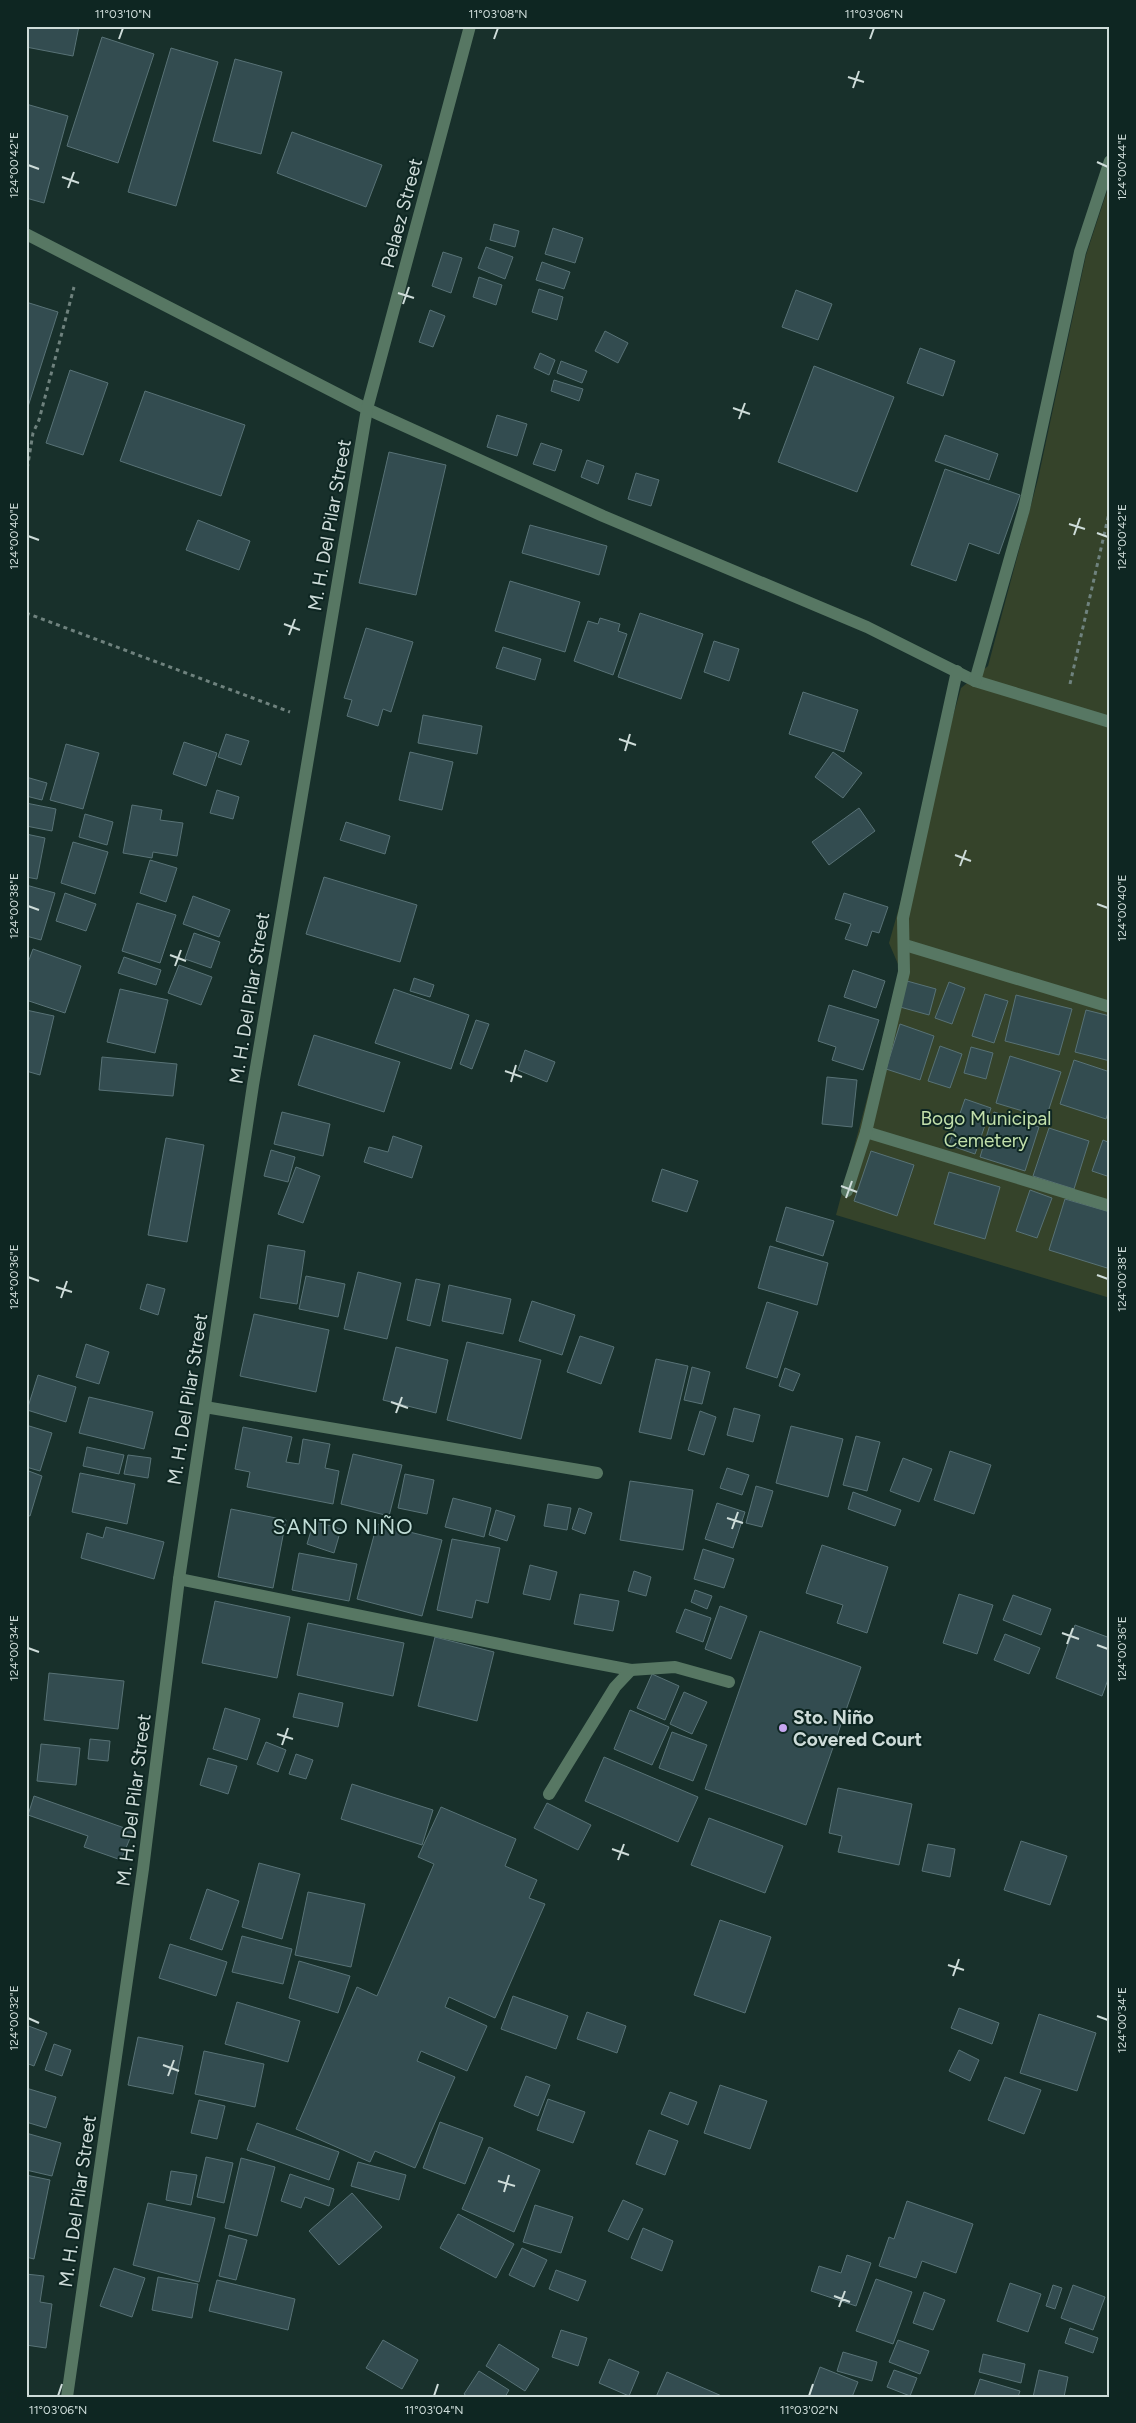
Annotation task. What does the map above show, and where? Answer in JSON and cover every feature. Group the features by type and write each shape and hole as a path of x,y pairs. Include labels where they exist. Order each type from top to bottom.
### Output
{"street":[{"name":"Pelaez Street","path":"367,409 470,26"},
{"path":"975,680 1024,509 1080,252 1110,161"},
{"path":"26,234 367,409 603,516 867,627 975,680 1110,722"},
{"name":"M. H. Del Pilar Street","path":"67,2397 143,1870 179,1579 254,1085 367,409"},
{"path":"847,1191 866,1132 904,972 903,918 957,671"},
{"path":"905,945 1110,1008"},
{"path":"866,1132 1110,1206"},
{"path":"205,1407 597,1473"},
{"path":"179,1579 632,1670 675,1667 729,1682"},
{"path":"549,1794 615,1687 632,1670"}],"path":[{"path":"26,476 33,433 39,420 80,262"},
{"path":"1064,708 1110,509"},
{"path":"26,613 315,721"}],"green space":[{"name":"Bogo Municipal Cemetery","path":"1110,182 1110,1298 836,1215 901,971 889,943 961,688 988,666 1038,479 1086,255"}],"building":[{"path":"26,26 79,26 73,56 26,47"},
{"path":"102,37 154,54 118,163 67,146"},
{"path":"171,48 218,62 176,206 128,192"},
{"path":"235,59 282,72 261,154 213,141"},
{"path":"26,104 68,116 44,203 26,198"},
{"path":"292,132 382,165 366,207 277,173"},
{"path":"494,224 519,231 515,247 490,240"},
{"path":"553,228 583,238 575,263 545,254"},
{"path":"486,247 513,257 505,279 478,268"},
{"path":"443,252 462,258 451,293 432,286"},
{"path":"542,262 570,272 564,289 536,280"},
{"path":"479,277 502,285 496,305 473,297"},
{"path":"539,289 563,297 557,320 532,312"},
{"path":"796,290 832,304 818,340 782,327"},
{"path":"26,302 58,312 26,413"},
{"path":"430,310 445,316 433,347 419,342"},
{"path":"605,331 628,343 618,363 595,351"},
{"path":"920,348 955,361 943,396 907,383"},
{"path":"540,353 555,360 549,375 534,368"},
{"path":"561,361 587,371 582,383 557,373"},
{"path":"814,366 894,397 857,492 778,462"},
{"path":"70,370 108,383 83,455 46,443"},
{"path":"554,380 583,389 579,401 551,391"},
{"path":"145,391 245,425 221,496 120,461"},
{"path":"497,415 527,424 517,456 487,447"},
{"path":"945,435 998,454 989,480 935,461"},
{"path":"541,443 562,450 555,471 533,464"},
{"path":"389,452 446,465 416,595 359,583"},
{"path":"587,460 604,466 598,484 581,477"},
{"path":"945,469 1020,495 999,554 969,543 956,581 911,565"},
{"path":"636,473 659,480 651,506 628,499"},
{"path":"198,520 250,541 239,570 186,550"},
{"path":"530,525 607,546 599,575 522,553"},
{"path":"510,581 580,602 565,652 495,631"},
{"path":"640,613 703,634 681,699 618,677"},
{"path":"600,618 620,624 618,631 627,634 613,675 574,661 588,621 598,624"},
{"path":"366,628 413,642 391,712 383,709 378,726 347,716 352,700 344,698"},
{"path":"714,641 739,649 729,681 704,672"},
{"path":"503,647 541,659 535,680 496,668"},
{"path":"803,692 858,710 844,752 789,734"},
{"path":"423,715 482,726 477,754 418,743"},
{"path":"226,734 249,741 241,765 218,757"},
{"path":"184,742 217,753 206,786 173,774"},
{"path":"66,744 99,753 83,809 50,800"},
{"path":"410,752 453,762 442,810 399,800"},
{"path":"833,752 862,773 843,798 815,777"},
{"path":"26,777 47,783 42,800 26,796"},
{"path":"217,790 239,797 233,819 210,813"},
{"path":"26,803 56,809 52,831 26,826"},
{"path":"132,805 162,810 160,820 183,823 177,856 153,852 152,858 123,853"},
{"path":"859,808 875,831 829,865 812,842"},
{"path":"85,814 113,822 107,845 79,837"},
{"path":"346,822 390,836 385,854 340,840"},
{"path":"26,834 45,838 37,879 26,877"},
{"path":"73,842 108,852 95,894 61,883"},
{"path":"150,860 177,868 166,902 140,893"},
{"path":"324,877 417,905 400,962 306,934"},
{"path":"26,885 55,893 41,940 26,936"},
{"path":"65,893 96,904 86,931 56,921"},
{"path":"844,893 888,907 879,933 872,931 867,946 845,939 851,924 835,919"},
{"path":"193,896 230,910 219,937 183,924"},
{"path":"137,903 176,915 160,963 122,951"},
{"path":"194,933 220,942 211,968 185,959"},
{"path":"33,949 81,966 65,1013 26,1000 26,968"},
{"path":"124,957 161,970 156,985 118,973"},
{"path":"179,965 212,977 201,1005 168,993"},
{"path":"853,970 885,981 876,1008 844,997"},
{"path":"414,978 434,985 430,997 410,991"},
{"path":"907,981 936,989 929,1015 900,1007"},
{"path":"949,982 965,988 952,1024 935,1018"},
{"path":"120,989 168,1000 155,1053 107,1042"},
{"path":"394,989 469,1015 451,1069 375,1043"},
{"path":"985,994 1008,1001 994,1043 972,1036"},
{"path":"1016,995 1072,1009 1059,1055 1005,1041"},
{"path":"829,1005 879,1020 863,1070 832,1060 836,1047 818,1041"},
{"path":"26,1010 54,1016 40,1075 26,1071"},
{"path":"1086,1010 1110,1016 1110,1061 1075,1052"},
{"path":"476,1020 489,1024 472,1069 460,1064"},
{"path":"900,1024 934,1036 920,1080 886,1069"},
{"path":"314,1035 400,1062 384,1112 298,1085"},
{"path":"940,1046 962,1054 950,1088 928,1081"},
{"path":"971,1047 993,1053 986,1079 964,1073"},
{"path":"525,1050 555,1062 547,1082 518,1070"},
{"path":"1010,1056 1061,1072 1046,1118 996,1103"},
{"path":"102,1057 177,1064 173,1096 99,1090"},
{"path":"1074,1060 1110,1072 1110,1106 1106,1119 1060,1104"},
{"path":"827,1077 857,1080 852,1127 822,1124"},
{"path":"965,1099 991,1108 975,1154 949,1145"},
{"path":"282,1112 330,1124 323,1156 274,1144"},
{"path":"994,1112 1039,1127 1025,1171 980,1157"},
{"path":"1049,1128 1089,1141 1074,1189 1033,1176"},
{"path":"393,1136 422,1146 412,1178 364,1162 369,1147 388,1152"},
{"path":"166,1138 204,1145 187,1242 148,1235"},
{"path":"1103,1140 1110,1143 1110,1177 1092,1171"},
{"path":"271,1150 295,1157 288,1182 264,1176"},
{"path":"871,1151 914,1165 897,1216 854,1201"},
{"path":"296,1167 320,1176 303,1223 278,1214"},
{"path":"662,1169 698,1181 687,1212 652,1201"},
{"path":"949,1172 1000,1187 985,1239 934,1224"},
{"path":"1030,1190 1052,1198 1037,1238 1016,1231"},
{"path":"1065,1199 1110,1212 1110,1259 1107,1268 1049,1250"},
{"path":"786,1207 834,1221 823,1256 776,1241"},
{"path":"268,1245 305,1251 297,1304 260,1298"},
{"path":"770,1246 828,1263 817,1305 758,1288"},
{"path":"358,1272 401,1283 387,1339 344,1329"},
{"path":"306,1276 345,1284 338,1317 299,1309"},
{"path":"416,1279 440,1284 430,1326 407,1320"},
{"path":"147,1284 165,1289 158,1315 140,1309"},
{"path":"449,1285 511,1299 503,1334 442,1321"},
{"path":"532,1301 575,1315 562,1355 519,1341"},
{"path":"767,1302 798,1312 777,1378 746,1368"},
{"path":"254,1314 329,1330 316,1392 240,1376"},
{"path":"580,1336 614,1347 601,1384 567,1372"},
{"path":"467,1342 541,1360 521,1439 447,1420"},
{"path":"86,1344 109,1352 99,1384 76,1377"},
{"path":"396,1347 448,1360 436,1413 383,1400"},
{"path":"656,1359 688,1366 671,1439 639,1432"},
{"path":"692,1367 710,1372 702,1404 684,1400"},
{"path":"785,1368 800,1374 793,1391 779,1386"},
{"path":"38,1375 76,1387 66,1422 27,1410"},
{"path":"89,1397 153,1412 144,1449 79,1433"},
{"path":"734,1408 760,1415 753,1442 727,1435"},
{"path":"700,1411 716,1417 704,1455 688,1450"},
{"path":"26,1425 52,1433 40,1471 26,1467"},
{"path":"791,1426 843,1439 828,1497 776,1483"},
{"path":"243,1427 292,1437 286,1462 299,1464 303,1439 330,1444 325,1468 339,1471 333,1504 247,1487 250,1472 235,1469"},
{"path":"856,1436 880,1442 867,1491 843,1485"},
{"path":"87,1447 124,1455 119,1474 83,1466"},
{"path":"950,1451 991,1465 974,1514 934,1500"},
{"path":"353,1454 402,1465 389,1516 341,1504"},
{"path":"128,1455 151,1458 148,1478 124,1474"},
{"path":"903,1458 932,1469 919,1502 890,1491"},
{"path":"727,1468 749,1475 742,1495 720,1488"},
{"path":"26,1470 42,1476 30,1516 26,1515"},
{"path":"80,1473 135,1484 127,1524 72,1512"},
{"path":"405,1474 434,1480 427,1514 398,1508"},
{"path":"630,1481 693,1490 683,1550 620,1540"},
{"path":"756,1486 773,1491 762,1527 746,1523"},
{"path":"853,1492 901,1510 895,1526 848,1509"},
{"path":"453,1498 491,1508 484,1537 445,1527"},
{"path":"717,1503 745,1512 733,1548 705,1539"},
{"path":"548,1504 571,1508 567,1530 544,1526"},
{"path":"579,1508 592,1513 585,1534 572,1529"},
{"path":"231,1509 286,1520 273,1588 218,1577"},
{"path":"496,1510 515,1516 507,1541 489,1535"},
{"path":"314,1521 341,1529 334,1553 307,1544"},
{"path":"377,1524 442,1540 422,1616 357,1599"},
{"path":"106,1527 164,1542 154,1579 81,1558 87,1533 103,1538"},
{"path":"452,1539 500,1548 488,1603 476,1600 472,1618 437,1610"},
{"path":"822,1545 888,1567 867,1633 837,1623 843,1605 806,1593"},
{"path":"703,1549 734,1559 724,1588 694,1579"},
{"path":"299,1553 357,1564 349,1601 292,1590"},
{"path":"530,1565 557,1572 550,1600 523,1594"},
{"path":"634,1571 651,1577 646,1596 628,1591"},
{"path":"695,1590 712,1596 707,1609 691,1602"},
{"path":"580,1594 619,1601 613,1631 574,1624"},
{"path":"959,1594 993,1605 977,1654 943,1643"},
{"path":"1013,1595 1051,1609 1041,1635 1003,1620"},
{"path":"215,1601 290,1617 277,1678 202,1663"},
{"path":"720,1606 747,1616 731,1659 705,1649"},
{"path":"685,1609 711,1618 703,1642 676,1632"},
{"path":"308,1623 404,1643 393,1696 297,1675"},
{"path":"1075,1625 1110,1638 1110,1674 1102,1696 1056,1678"},
{"name":"Sto. Niño Covered Court","path":"760,1631 861,1667 806,1825 705,1789"},
{"path":"1005,1634 1040,1648 1029,1674 994,1660"},
{"path":"435,1637 494,1652 477,1721 418,1706"},
{"path":"49,1673 124,1681 118,1729 44,1720"},
{"path":"652,1674 679,1686 665,1720 637,1708"},
{"path":"684,1692 707,1702 692,1734 670,1724"},
{"path":"299,1693 343,1703 338,1727 293,1717"},
{"path":"225,1708 260,1719 247,1760 213,1749"},
{"path":"630,1710 669,1727 652,1765 614,1749"},
{"path":"672,1732 707,1745 693,1781 659,1768"},
{"path":"90,1739 110,1741 108,1761 88,1759"},
{"path":"266,1742 286,1750 278,1772 257,1764"},
{"path":"41,1744 80,1748 76,1785 37,1781"},
{"path":"296,1754 313,1760 306,1779 289,1774"},
{"path":"604,1757 698,1797 678,1842 585,1801"},
{"path":"208,1758 237,1766 228,1794 200,1785"},
{"path":"352,1784 433,1810 422,1845 341,1819"},
{"path":"838,1788 912,1804 899,1865 838,1852 842,1836 829,1833"},
{"path":"34,1796 133,1831 121,1860 84,1847 88,1836 28,1815"},
{"path":"547,1803 591,1825 578,1850 534,1828"},
{"path":"441,1807 516,1839 505,1866 537,1880 529,1898 545,1904 495,2018 449,1997 445,2007 487,2026 467,2071 421,2051 417,2061 455,2077 415,2168 375,2151 370,2162 296,2129 357,1987 377,1996 434,1864 418,1857"},
{"path":"709,1818 783,1846 765,1893 691,1865"},
{"path":"1021,1841 1067,1856 1050,1905 1004,1890"},
{"path":"928,1844 955,1849 950,1877 922,1871"},
{"path":"259,1863 300,1874 282,1939 242,1927"},
{"path":"207,1889 239,1901 222,1950 190,1939"},
{"path":"308,1892 365,1904 351,1967 295,1955"},
{"path":"720,1920 771,1937 745,2013 694,1995"},
{"path":"242,1936 292,1949 283,1984 232,1972"},
{"path":"170,1944 227,1962 216,1996 159,1978"},
{"path":"299,1961 350,1976 338,2013 289,1998"},
{"path":"513,1996 568,2016 556,2049 501,2029"},
{"path":"237,2002 300,2021 288,2062 225,2044"},
{"path":"959,2008 999,2023 992,2044 951,2028"},
{"path":"587,2012 626,2026 617,2053 577,2039"},
{"path":"1039,2014 1096,2033 1077,2091 1020,2073"},
{"path":"26,2025 47,2033 34,2066 26,2063"},
{"path":"138,2037 183,2046 173,2094 128,2085"},
{"path":"54,2044 71,2050 62,2076 45,2070"},
{"path":"959,2050 979,2060 970,2081 949,2071"},
{"path":"204,2051 264,2064 255,2107 195,2094"},
{"path":"526,2076 550,2085 538,2116 514,2106"},
{"path":"1005,2077 1041,2090 1024,2134 988,2120"},
{"path":"720,2085 767,2101 750,2149 704,2133"},
{"path":"26,2088 56,2097 46,2128 26,2122"},
{"path":"670,2092 697,2102 688,2125 661,2114"},
{"path":"548,2099 585,2112 573,2143 537,2130"},
{"path":"199,2100 225,2106 217,2139 191,2133"},
{"path":"440,2122 483,2138 465,2184 423,2168"},
{"path":"257,2123 339,2152 329,2180 247,2150"},
{"path":"649,2130 678,2141 665,2175 636,2164"},
{"path":"26,2133 61,2143 52,2176 26,2170"},
{"path":"489,2147 540,2170 514,2232 462,2209"},
{"path":"206,2157 233,2163 224,2203 197,2197"},
{"path":"241,2158 275,2167 257,2236 225,2228"},
{"path":"358,2162 406,2175 399,2200 351,2186"},
{"path":"171,2171 197,2175 191,2205 166,2200"},
{"path":"290,2174 334,2189 329,2206 305,2197 301,2208 281,2201"},
{"path":"26,2175 50,2180 34,2259 26,2257"},
{"path":"352,2193 382,2227 339,2265 309,2231"},
{"path":"623,2200 643,2209 628,2240 608,2231"},
{"path":"907,2201 973,2224 956,2273 922,2261 916,2278 879,2266 889,2237 894,2239"},
{"path":"148,2203 215,2218 199,2282 133,2265"},
{"path":"535,2205 573,2217 561,2253 523,2242"},
{"path":"458,2214 514,2244 496,2278 440,2248"},
{"path":"643,2228 673,2241 662,2271 631,2258"},
{"path":"229,2235 247,2240 236,2280 219,2276"},
{"path":"522,2248 547,2260 534,2287 509,2275"},
{"path":"847,2255 871,2263 856,2306 811,2291 819,2266 841,2273"},
{"path":"114,2268 145,2278 132,2317 100,2306"},
{"path":"556,2270 586,2281 578,2301 549,2289"},
{"path":"26,2274 44,2276 40,2302 52,2304 46,2348 26,2345"},
{"path":"158,2277 198,2284 192,2318 152,2310"},
{"path":"876,2279 912,2292 893,2344 856,2331"},
{"path":"217,2280 295,2299 288,2330 209,2311"},
{"path":"1010,2283 1041,2294 1028,2332 997,2321"},
{"path":"1053,2285 1062,2288 1055,2309 1046,2306"},
{"path":"1073,2285 1105,2297 1093,2330 1061,2318"},
{"path":"924,2292 945,2300 933,2330 913,2323"},
{"path":"1070,2328 1098,2338 1093,2353 1065,2343"},
{"path":"561,2330 587,2338 578,2366 552,2357"},
{"path":"383,2340 418,2360 402,2389 366,2368"},
{"path":"898,2340 929,2351 920,2374 889,2362"},
{"path":"499,2344 539,2369 525,2391 486,2366"},
{"path":"843,2352 877,2362 872,2381 837,2371"},
{"path":"983,2354 1025,2364 1021,2383 979,2372"},
{"path":"609,2359 639,2372 629,2396 599,2383"},
{"path":"820,2367 858,2382 852,2397 809,2397"},
{"path":"894,2370 917,2378 910,2396 887,2387"},
{"path":"1039,2370 1068,2377 1064,2397 1033,2397"},
{"path":"479,2371 509,2390 505,2397 468,2397 464,2394"},
{"path":"667,2372 724,2397 656,2397"},
{"path":"980,2379 1020,2391 1018,2397 974,2397"}],"place":[{"name":"Sto. Niño Covered Court","path":"783,1728"}],"district":[{"name":"SANTO NIÑO","path":"343,1527"}]}
